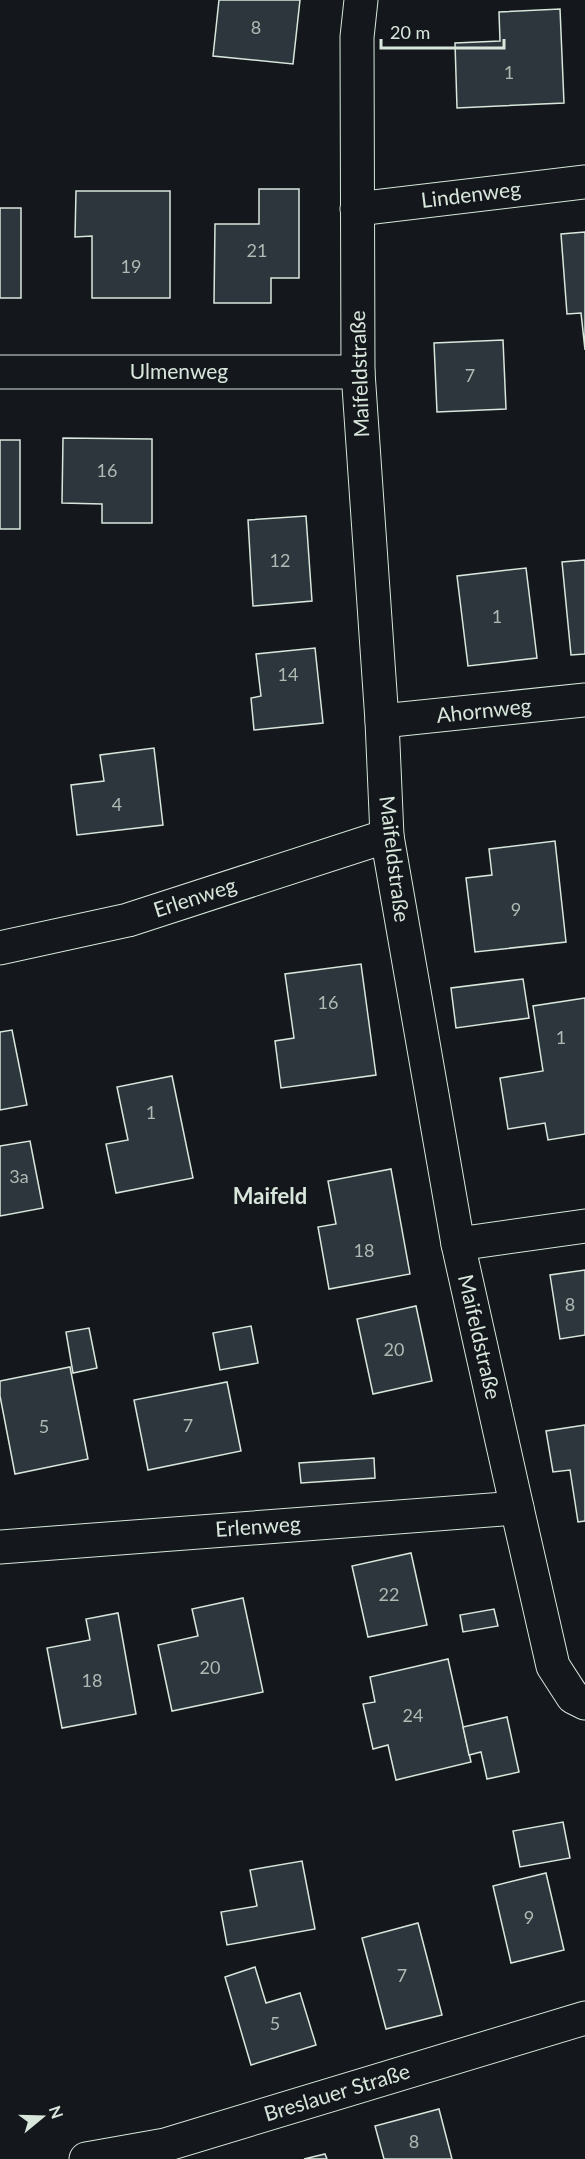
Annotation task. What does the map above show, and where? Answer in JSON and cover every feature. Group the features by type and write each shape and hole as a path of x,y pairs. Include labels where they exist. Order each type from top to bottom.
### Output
{"street":[{"name":"Maifeldstraße","path":"361,0 357,37 358,372 382,721 387,836 458,1244 553,1666 579,1700"},
{"name":"Lindenweg","path":"357,209 585,182"},
{"name":"Ulmenweg","path":"0,372 358,372"},
{"name":"Ahornweg","path":"382,721 585,700"},
{"name":"Erlenweg","path":"0,948 128,920 387,836"},
{"path":"458,1244 585,1226"},
{"name":"Erlenweg","path":"0,1547 517,1508"},
{"name":"Breslauer Straße","path":"86,2159 165,2145 585,2018"}],"building":[{"path":"219,0 300,0 293,64 213,56"},
{"path":"560,9 564,103 457,108 455,43 500,41 499,12"},
{"path":"259,189 299,189 299,278 271,278 271,303 214,303 215,224 259,224"},
{"path":"76,191 170,191 170,298 92,298 92,236 75,237"},
{"path":"0,208 21,208 21,298 0,298"},
{"path":"585,232 585,350 581,313 567,314 561,234"},
{"path":"503,340 506,409 437,412 434,343"},
{"path":"63,438 152,439 152,523 102,523 102,504 62,503"},
{"path":"0,440 20,440 20,529 0,529"},
{"path":"306,516 312,601 253,606 248,520"},
{"path":"585,560 585,654 571,655 562,562"},
{"path":"526,568 537,658 468,666 457,576"},
{"path":"315,648 323,723 254,730 251,698 261,696 256,654"},
{"path":"154,748 163,825 77,835 71,785 104,781 100,755"},
{"path":"555,841 566,942 475,952 466,878 492,875 489,849"},
{"path":"361,964 376,1075 281,1088 275,1041 294,1038 285,974"},
{"path":"523,979 529,1018 456,1028 451,988"},
{"path":"585,998 585,1134 548,1140 545,1123 508,1129 500,1078 543,1071 533,1006"},
{"path":"12,1030 27,1105 0,1110 0,1032"},
{"path":"172,1076 193,1178 116,1193 106,1144 128,1140 117,1087"},
{"path":"30,1141 43,1208 0,1216 0,1146"},
{"path":"391,1169 410,1274 329,1289 318,1227 336,1224 328,1181"},
{"path":"585,1270 585,1335 560,1339 550,1275"},
{"path":"416,1306 432,1381 373,1394 357,1319"},
{"path":"251,1326 258,1363 220,1370 213,1333"},
{"path":"89,1328 97,1368 73,1373 66,1332"},
{"path":"70,1367 88,1459 15,1474 0,1396 0,1381"},
{"path":"227,1382 241,1451 148,1470 134,1400"},
{"path":"585,1425 585,1521 578,1522 570,1470 553,1472 546,1431"},
{"path":"374,1458 375,1478 301,1483 299,1463"},
{"path":"411,1553 427,1625 368,1637 352,1566"},
{"path":"243,1598 263,1692 172,1711 158,1645 198,1636 192,1609"},
{"path":"494,1609 498,1626 463,1632 460,1615"},
{"path":"118,1613 136,1714 62,1728 47,1648 90,1640 86,1619"},
{"path":"448,1659 471,1762 396,1780 388,1745 373,1749 363,1704 375,1702 370,1677"},
{"path":"507,1717 519,1772 487,1779 481,1752 469,1755 463,1727"},
{"path":"563,1822 570,1858 520,1867 513,1831"},
{"path":"302,1861 315,1929 227,1945 221,1912 257,1906 250,1870"},
{"path":"546,1873 564,1950 511,1963 493,1886"},
{"path":"418,1923 442,2015 386,2029 362,1938"},
{"path":"255,1967 266,2003 300,1993 316,2045 251,2065 225,1977"},
{"path":"439,2109 452,2159 384,2159 375,2126"},
{"path":"325,2154 327,2159 304,2159"}],"district":[{"name":"Maifeld","path":"270,1196"}]}
